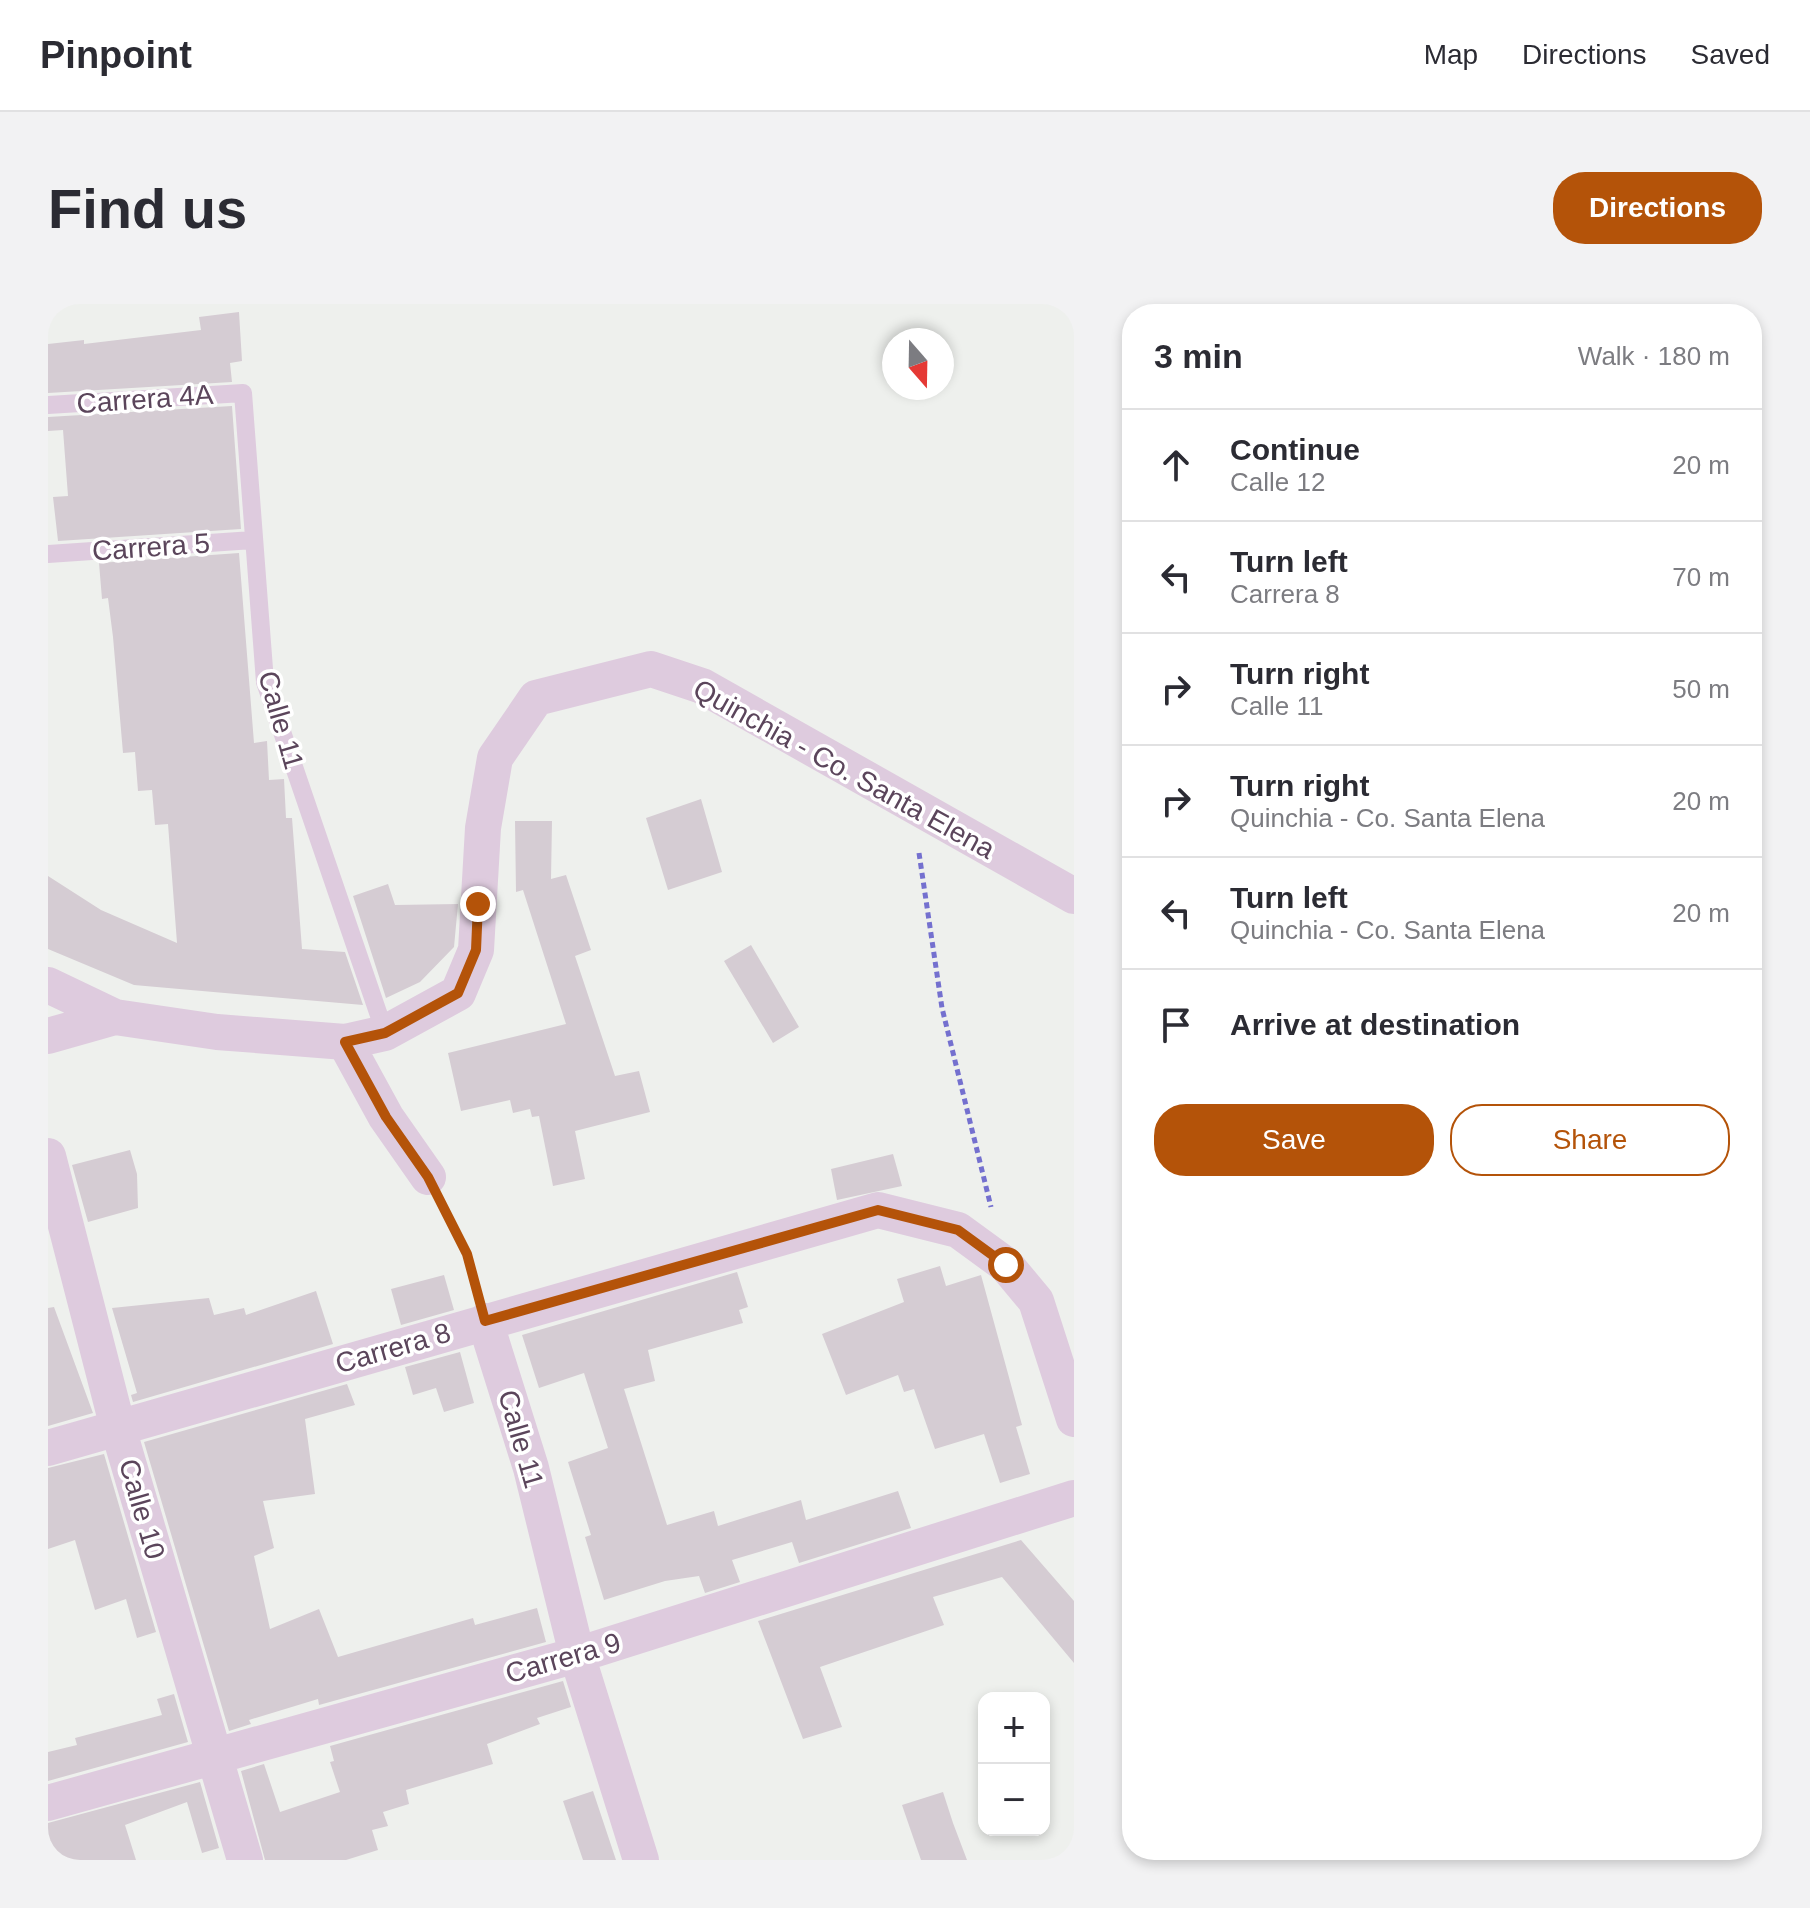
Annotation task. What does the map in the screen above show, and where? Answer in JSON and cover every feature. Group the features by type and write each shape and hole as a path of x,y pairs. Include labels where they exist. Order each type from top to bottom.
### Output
{"street":[{"name":"Quinchia - Co. Santa Elena","path":"48,985 115,1017 217,1032 345,1042 385,1033 458,993 476,950 483,828 495,758 536,698 651,669 702,686 1074,896"},
{"path":"48,1036 115,1017"},
{"path":"345,1042 386,1117 428,1177"},
{"name":"Calle 10","path":"48,1156 118,1428 245,1860"},
{"name":"Carrera 8","path":"48,1448 878,1210 958,1230 1006,1265"},
{"path":"1006,1265 1036,1301 1074,1419"},
{"name":"Calle 11","path":"485,1321 531,1468 577,1655 641,1860"},
{"name":"Carrera 9","path":"48,1803 577,1655 1074,1498"}],"lane":[{"name":"Carrera 4A","path":"48,405 243,393"},
{"name":"Calle 11","path":"243,393 265,682 385,1033"},
{"name":"Carrera 5","path":"48,554 253,540"}],"path":[{"path":"912,804 942,1008 1006,1265"},
{"path":"428,1177 467,1254 485,1321"}],"building":[{"path":"239,312 242,361 230,363 232,382 48,393 48,344 84,340 84,344 201,330 199,317"},
{"path":"232,406 241,529 58,541 53,497 68,496 63,430 48,431 48,417"},
{"path":"239,553 254,743 267,741 269,780 284,779 286,818 292,818 302,949 345,952 363,1005 134,985 48,949 48,876 101,910 177,943 168,824 155,825 152,790 138,791 135,752 123,753 113,637 108,598 102,599 99,563"},
{"path":"701,799 722,872 668,890 646,818"},
{"path":"515,821 552,821 551,879 566,875 591,950 575,956 615,1076 639,1071 650,1112 575,1131 585,1179 553,1186 539,1116 532,1117 530,1109 513,1113 510,1100 461,1111 448,1053 566,1024 523,890 516,892"},
{"path":"388,884 395,905 458,904 454,947 420,982 386,998 353,896"},
{"path":"751,945 799,1027 773,1043 724,961"},
{"path":"130,1150 137,1174 138,1208 88,1222 72,1165"},
{"path":"893,1154 902,1186 837,1200 831,1169"},
{"path":"940,1266 946,1286 981,1275 1022,1425 1016,1427 1030,1474 1000,1483 984,1434 935,1449 914,1389 904,1392 898,1375 846,1395 822,1334 904,1302 897,1279"},
{"path":"737,1272 748,1307 739,1310 743,1323 648,1350 655,1381 624,1389 667,1525 714,1511 718,1526 801,1500 806,1520 898,1491 911,1528 799,1563 792,1542 732,1560 740,1582 705,1593 699,1576 665,1581 604,1600 585,1537 591,1535 568,1462 608,1448 584,1373 539,1388 522,1335"},
{"path":"444,1275 454,1310 401,1325 391,1289"},
{"path":"316,1291 333,1344 133,1402 131,1395 137,1393 112,1308 209,1298 214,1315 244,1308 246,1315"},
{"path":"54,1307 93,1413 48,1426 48,1308"},
{"path":"460,1352 474,1403 444,1412 436,1388 413,1395 405,1367"},
{"path":"347,1384 355,1405 305,1419 315,1494 263,1501 274,1548 254,1556 270,1629 319,1609 338,1657 473,1618 475,1625 537,1608 546,1642 319,1705 318,1699 249,1720 251,1724 229,1731 144,1442"},
{"path":"104,1454 156,1632 137,1638 126,1599 95,1610 75,1540 48,1549 48,1468"},
{"path":"1021,1540 1074,1601 1074,1663 1002,1577 933,1597 944,1625 820,1667 842,1727 803,1739 758,1621"},
{"path":"563,1681 571,1707 537,1718 540,1724 487,1744 493,1764 406,1790 409,1804 383,1812 388,1826 372,1830 378,1850 346,1860 265,1860 241,1771 264,1764 280,1812 340,1792 330,1762 334,1761 330,1746"},
{"path":"174,1694 188,1742 48,1781 48,1752 77,1745 75,1738 162,1715 157,1699"},
{"path":"200,1782 219,1848 202,1853 187,1802 125,1825 136,1860 48,1860 48,1823"},
{"path":"593,1791 616,1860 583,1860 563,1801"},
{"path":"943,1792 967,1860 921,1860 902,1805"}],"route":[{"path":"478,904 476,950 458,993 385,1033 345,1042 386,1117 428,1177 467,1254 485,1321 878,1210 958,1230 1006,1265"}]}
